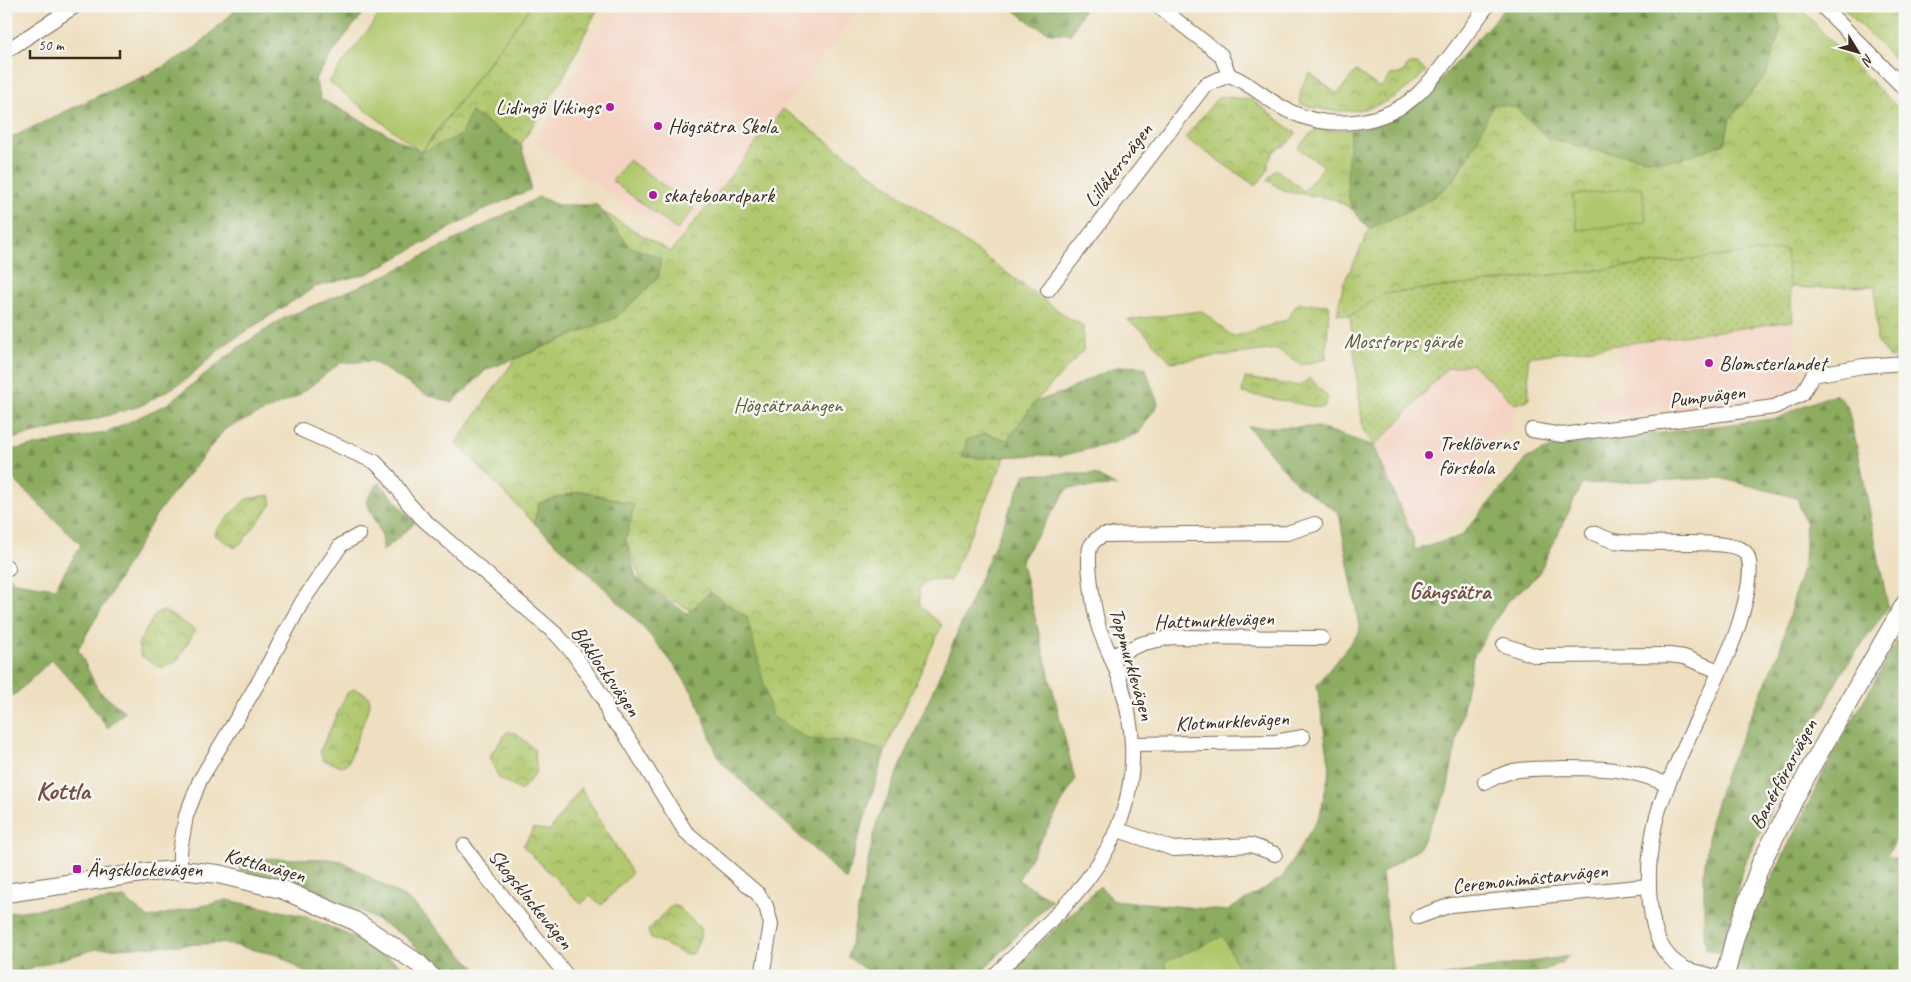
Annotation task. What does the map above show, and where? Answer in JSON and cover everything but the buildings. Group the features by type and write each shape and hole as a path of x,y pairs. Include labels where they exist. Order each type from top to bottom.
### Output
{"street":[{"path":"7,48 75,6"},
{"path":"1158,6 1221,55 1229,75 1245,81 1274,103 1292,113 1311,120 1335,123 1356,122 1378,117 1397,109 1418,94 1487,6"},
{"path":"1822,6 1905,89"},
{"name":"Lillåkersvägen","path":"1048,290 1204,84 1229,75"},
{"name":"Pumpvägen","path":"1532,430 1562,435 1774,407 1802,394 1813,375 1863,366 1905,363"},
{"name":"Blåklocksvägen","path":"302,430 375,462 389,476 408,503 424,520 557,635 574,654 604,699 609,716 624,732 685,830 758,894 766,906 771,924 762,976"},
{"name":"Toppmurklevägen","path":"994,976 1092,876 1118,830 1128,793 1132,769 1130,721 1122,688 1100,630 1093,600 1090,550 1093,542 1103,535 1286,533 1316,524"},
{"path":"1593,533 1615,541 1735,546 1746,553 1750,564 1746,597 1731,646 1668,785 1658,812 1652,840 1648,886 1653,923 1664,952 1675,962 1687,969 1712,976"},
{"path":"180,870 180,851 186,816 200,780 258,683 302,602 341,545 358,535"},
{"name":"Banérförarvägen","path":"1725,976 1735,937 1761,863 1810,767 1905,604"},
{"name":"Hattmurklevägen","path":"1111,656 1144,643 1172,637 1322,638"},
{"path":"1504,645 1537,656 1669,655 1684,657 1719,671"},
{"name":"Klotmurklevägen","path":"1132,744 1275,742 1303,737"},
{"path":"1485,782 1512,771 1603,768 1631,771 1649,776 1668,785"},
{"path":"1118,830 1174,849 1251,845 1275,854"},
{"name":"Skogsklockevägen","path":"464,846 567,976"},
{"name":"Kottlavägen","path":"6,893 149,872 180,870 218,874 294,893 355,921 419,964 431,976"},
{"name":"Ceremonimästarvägen","path":"1418,917 1451,905 1648,886"}],"shaded area":[{"name":"Högsätra Skola","path":"616,6 863,6 679,242 536,143 602,26"},
{"name":"Blomsterlandet","path":"1793,321 1801,380 1797,388 1769,401 1597,417 1595,397 1623,394 1617,346"},
{"name":"Treklöverns förskola","path":"1472,364 1515,397 1511,430 1496,436 1472,465 1490,480 1451,529 1413,538 1374,446 1397,424 1447,368"}],"green space":[{"path":"240,6 369,6 315,79 321,99 421,152 471,112 521,144 529,173 530,190 485,209 369,273 315,287 226,344 183,382 140,406 95,419 6,440 6,140 100,95 156,71 195,48"},
{"path":"386,6 531,6 421,152 329,82"},
{"path":"531,6 599,6 562,79 521,144 471,112 461,135 422,152"},
{"path":"1009,6 1085,6 1071,34 1050,33 1031,23"},
{"path":"1507,6 1775,6 1781,28 1766,75 1730,119 1725,143 1681,159 1660,161 1592,150 1548,138 1515,107 1471,151 1451,183 1424,203 1369,229 1353,211 1349,199 1347,169 1351,130 1379,124 1400,116 1421,101"},
{"path":"1775,6 1799,6 1825,35 1905,115 1905,356 1889,358 1877,340 1875,286 1790,287 1785,249 1383,294 1350,316 1337,314 1344,282 1369,229 1425,202 1452,182 1470,154 1494,104 1515,107 1548,138 1592,150 1660,161 1681,159 1725,143 1730,119 1766,75 1781,28"},
{"path":"1841,6 1905,6 1905,70"},
{"path":"1409,64 1417,64 1426,71 1398,94 1369,108 1337,111 1301,104 1303,84 1310,73 1337,94 1356,71 1380,88 1392,74 1402,73"},
{"path":"1219,96 1252,100 1296,133 1287,144 1274,151 1268,162 1268,170 1256,186 1185,138"},
{"name":"Högsätraängen","path":"783,109 1067,317 1083,326 1083,351 1035,402 1007,440 986,433 967,440 962,457 1005,457 950,581 931,579 919,588 920,606 942,625 885,751 852,741 808,739 772,716 747,617 710,592 691,610 656,592 642,582 626,540 634,504 583,491 539,503 534,523 456,443 515,359 617,317 658,278 661,258 630,247 603,212 671,252"},
{"path":"1318,128 1351,130 1349,179 1352,209 1334,199 1289,192 1267,180 1276,169 1304,191 1324,166 1298,148"},
{"name":"skateboardpark","path":"629,160 694,208 677,230 612,181"},
{"path":"1642,187 1646,222 1577,230 1573,195"},
{"path":"539,197 558,205 597,205 630,247 661,258 658,278 617,317 486,370 452,403 425,394 372,361 340,363 298,396 225,429 156,515 78,649 98,690 125,712 108,728 82,693 52,659 17,693 6,698 6,573 14,582 55,588 81,545 6,472 6,451 108,432 169,403 239,347 284,318 386,275"},
{"name":"Mosstorps gärde","path":"1786,249 1793,321 1528,357 1529,399 1515,404 1472,364 1447,368 1397,424 1374,446 1363,430 1350,316 1383,294"},
{"path":"1298,303 1329,305 1326,359 1301,365 1277,349 1171,362 1142,330 1127,320 1202,311 1233,337 1286,320"},
{"path":"1120,366 1145,367 1158,404 1139,433 1113,443 1061,456 962,457 967,440 986,433 1007,440 1035,402 1064,392"},
{"path":"1245,378 1299,386 1310,378 1328,398 1324,407 1321,408 1242,393"},
{"path":"1835,394 1847,405 1859,456 1888,607 1840,675 1743,866 1720,953 1706,949 1704,933 1704,872 1710,822 1726,772 1779,653 1804,561 1806,525 1797,498 1720,478 1582,484 1538,575 1506,603 1473,657 1447,791 1419,848 1382,873 1393,976 1006,976 1100,886 1113,900 1227,911 1282,878 1320,815 1330,768 1317,685 1360,631 1339,513 1298,485 1248,427 1318,427 1374,446 1413,538 1415,550 1461,536 1527,458 1553,447 1779,418 1800,407"},
{"path":"1025,474 1094,474 1117,486 1068,488 1021,560 1075,780 1018,880 1052,900 978,976 874,976 848,957 876,824"},
{"path":"379,482 415,523 382,552 382,536 366,501"},
{"path":"583,491 634,504 626,540 636,577 651,590 687,613 709,592 748,617 808,739 852,741 885,751 846,880 722,763 692,692 658,645 598,582 534,523 539,503"},
{"path":"270,495 272,504 243,541 235,548 215,535 217,529 246,499"},
{"path":"165,611 195,630 178,660 162,668 141,656 138,644 156,613"},
{"path":"1905,627 1905,827 1887,855 1905,863 1905,976 1735,976 1740,951 1752,919 1829,762"},
{"path":"354,689 369,697 370,704 348,763 342,766 323,760 320,751 347,693"},
{"path":"507,732 516,733 534,749 537,771 521,791 499,778 489,757"},
{"path":"581,788 632,873 602,905 590,896 581,904 523,846 534,828 549,831"},
{"path":"238,858 328,859 342,861 412,902 483,976 447,976 406,937 363,912 311,888 240,870"},
{"path":"124,898 149,918 227,900 305,916 362,941 403,967 413,976 311,976 278,955 223,943 96,949 34,967 22,976 6,976 6,913"},
{"path":"672,905 678,907 700,928 701,935 693,954 684,954 650,937 648,930"},
{"path":"1223,936 1241,975 1169,976 1164,963"},
{"path":"1569,956 1561,963 1530,976 1439,976"}],"place":[{"name":"Lidingö Vikings","path":"610,107"},
{"name":"Högsätra Skola","path":"658,126"},
{"name":"skateboardpark","path":"653,195"},
{"name":"Blomsterlandet","path":"1709,363"},
{"name":"Treklöverns förskola","path":"1429,455"},
{"name":"Ängsklockevägen","path":"77,869"}],"district":[{"name":"Gångsätra","path":"1450,592"},
{"name":"Kottla","path":"63,790"}]}
